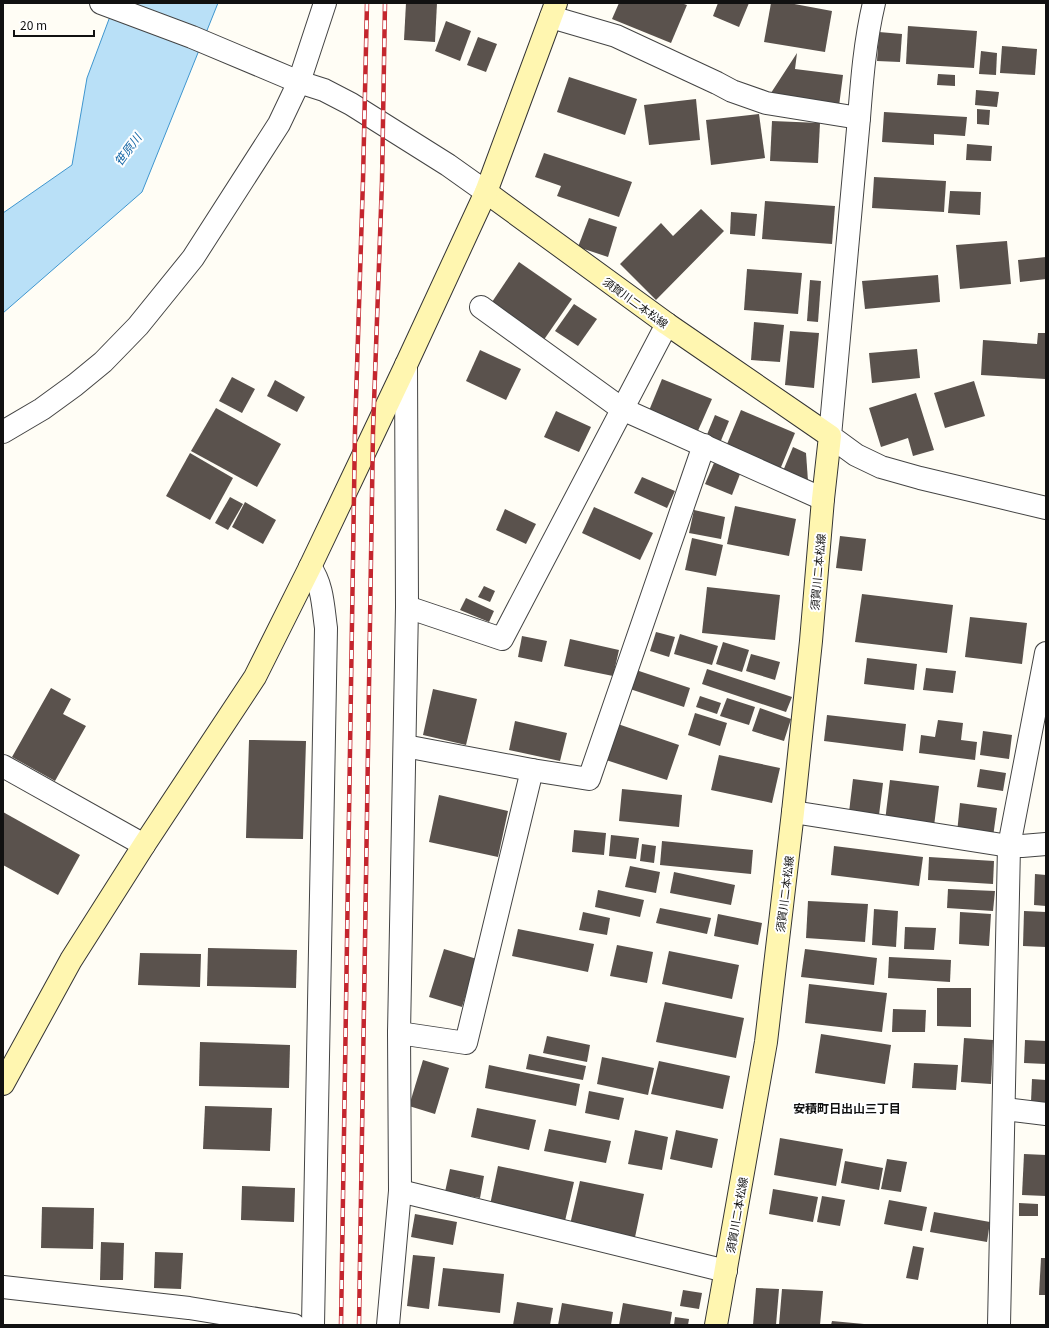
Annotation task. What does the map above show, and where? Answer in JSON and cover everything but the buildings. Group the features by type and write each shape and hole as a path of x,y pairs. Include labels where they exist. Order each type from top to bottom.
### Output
{"main road":[{"path":"3,1084 71,960 144,845 255,677 406,365 486,192 553,10"},
{"name":"須賀川二本松線","path":"486,192 667,324 830,436 793,812 766,1042 716,1325"}],"street":[{"path":"100,3 192,37 291,79 324,90 351,104 448,165 486,192"},
{"path":"3,432 42,409 103,362 138,326 193,258 279,124 291,79 325,3"},
{"path":"874,3 868,29 862,74 830,436 856,455 881,466 920,478 1046,508"},
{"path":"553,10 616,36 732,91 750,98 766,103 859,118"},
{"path":"481,307 622,409 823,498"},
{"path":"407,607 502,639 667,324"},
{"path":"388,1325 400,1191 400,1033 407,607 406,365"},
{"path":"405,746 532,770 589,779 704,445"},
{"path":"310,566 320,586 326,628 313,1325"},
{"path":"999,1325 1009,846 1046,653"},
{"path":"3,766 144,845"},
{"path":"400,1033 466,1043 532,770"},
{"path":"793,812 1009,846 1046,844"},
{"path":"1004,1109 1046,1114"},
{"path":"400,1191 726,1271"},
{"path":"3,1288 187,1316 294,1325"}],"water":[{"name":"笹原川","path":"115,3 218,3 142,192 3,313 3,213 72,165 87,78"}],"railway":[{"path":"341,1325 355,431 367,3"},
{"path":"359,1325 373,431 382,181 385,3"}],"district":[{"name":"安積町日出山三丁目","path":"847,1107"}]}
